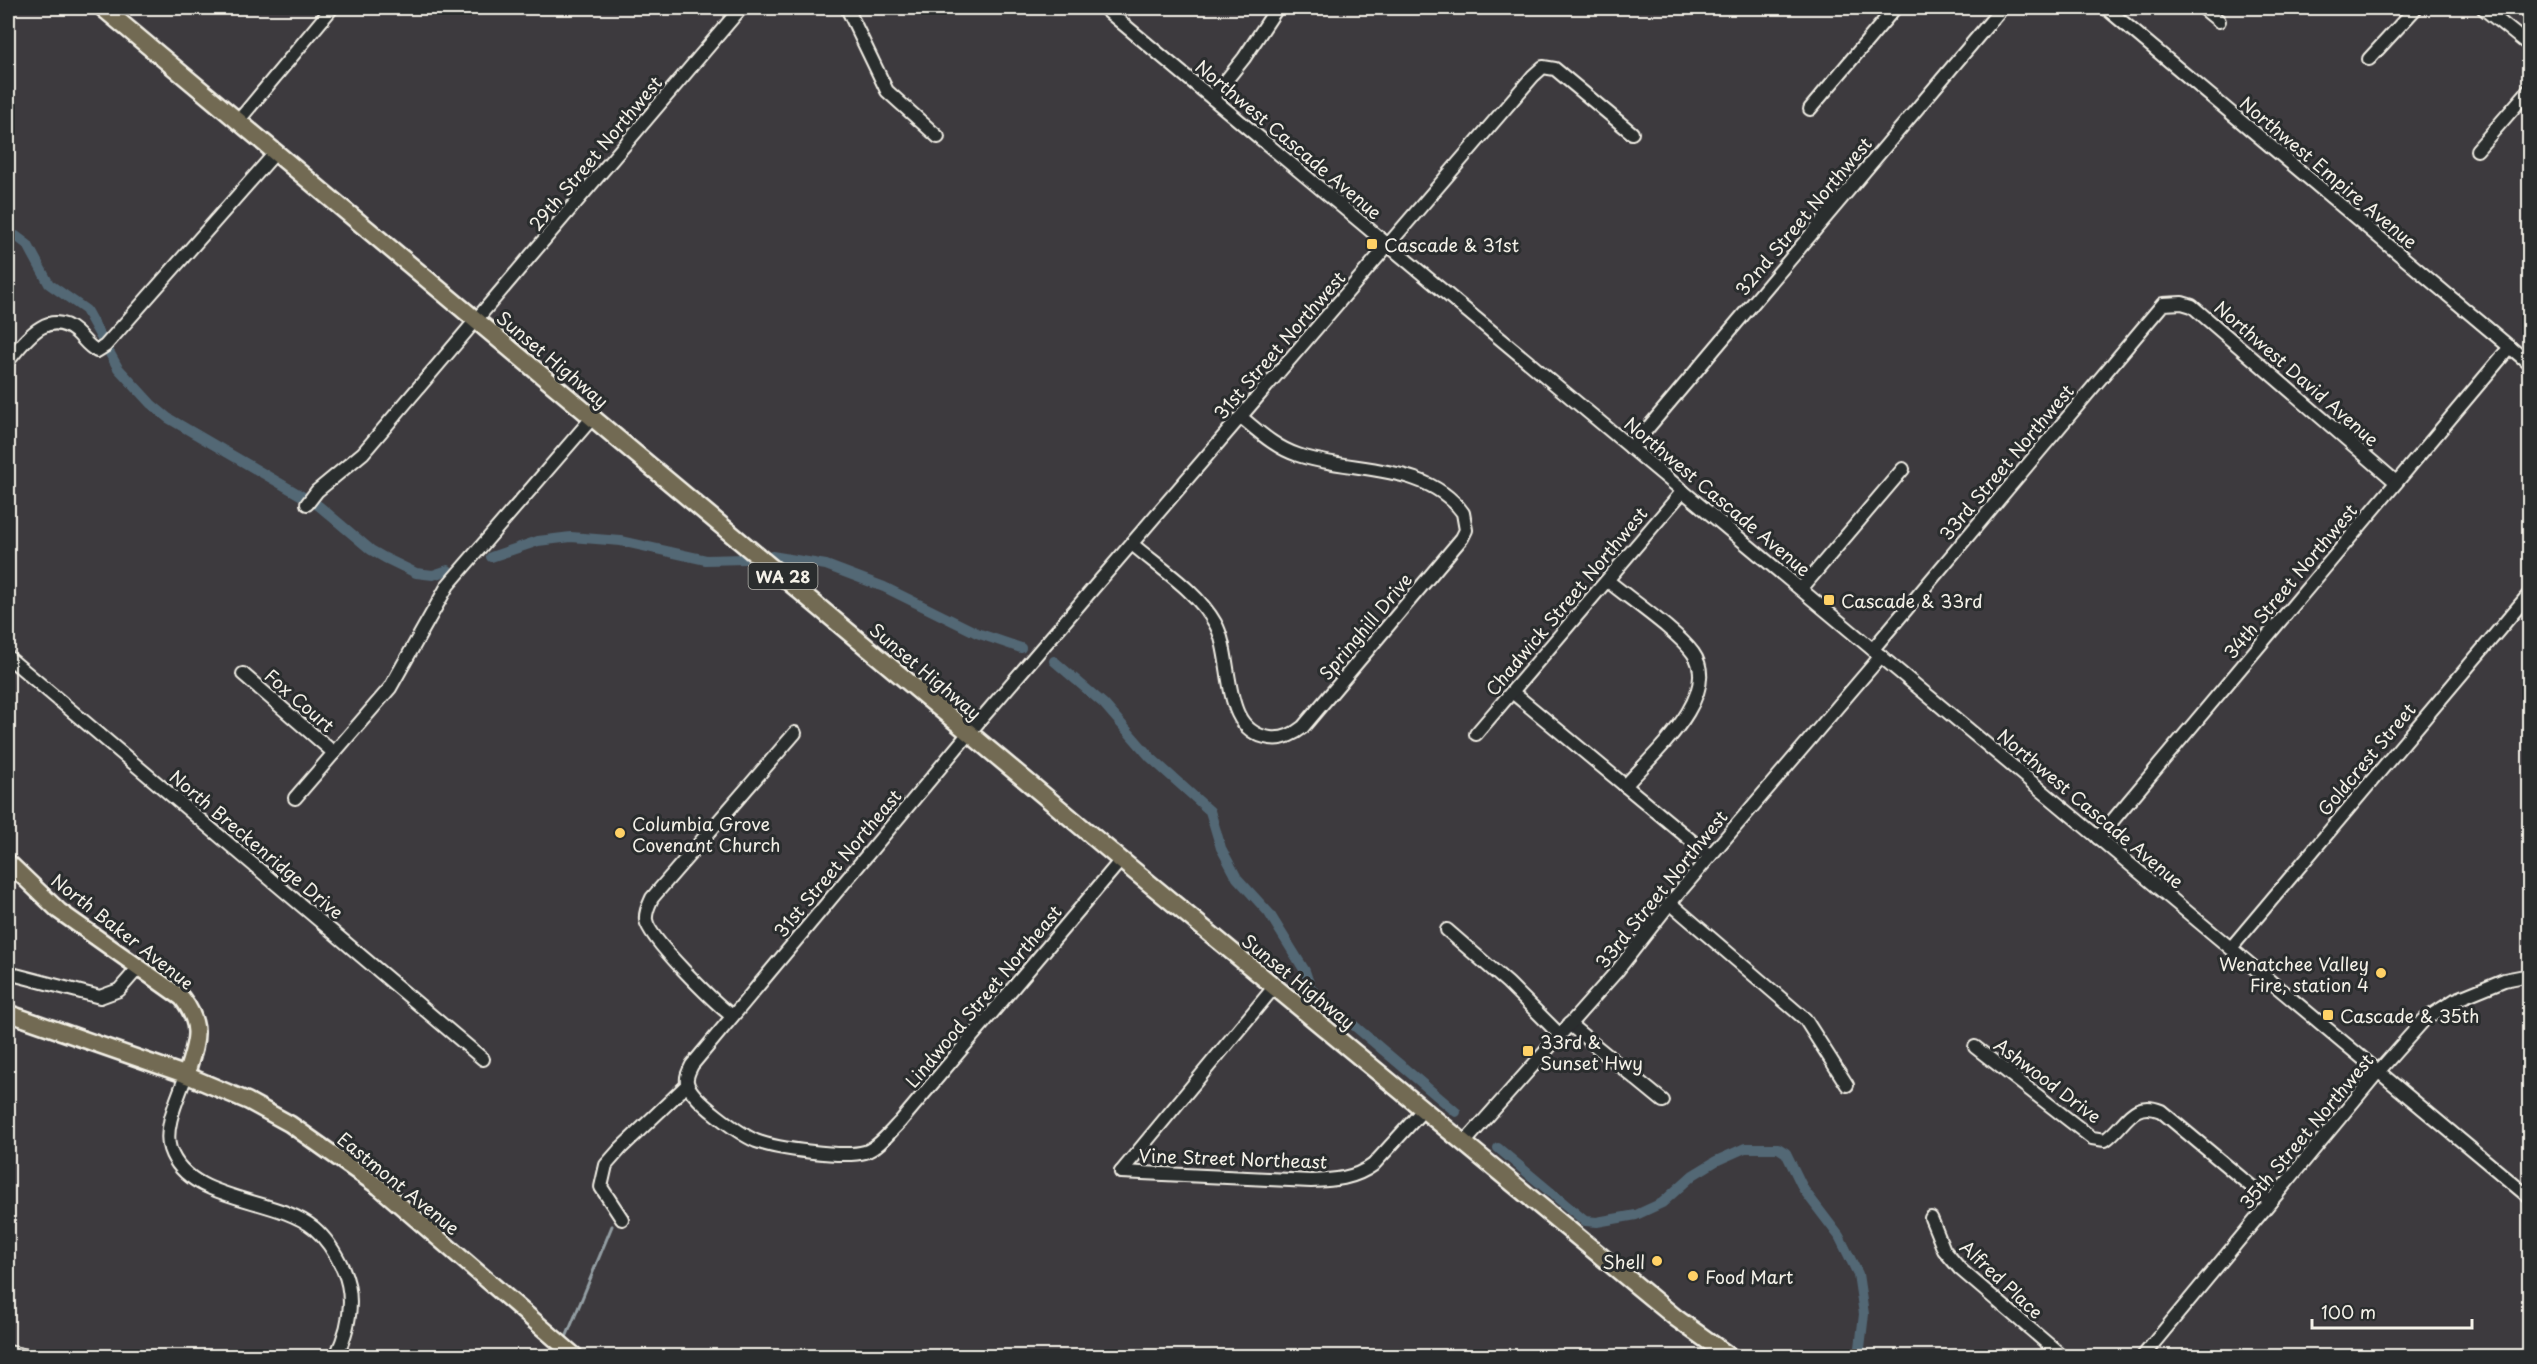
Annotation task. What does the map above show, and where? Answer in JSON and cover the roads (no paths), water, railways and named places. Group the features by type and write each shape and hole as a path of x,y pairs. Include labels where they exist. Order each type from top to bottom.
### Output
{"highway":[{"name":"Sunset Highway","path":"103,8 1121,860 1676,1318 1729,1356"}],"main road":[{"name":"North Baker Avenue","path":"8,862 59,911 182,998 193,1013 197,1027 196,1042 186,1075"},
{"name":"Eastmont Avenue","path":"8,1013 186,1075 248,1101 290,1124 362,1173 575,1356"}],"street":[{"path":"239,120 332,8"},
{"name":"29th Street Northwest","path":"307,504 317,491 363,453 741,8"},
{"path":"847,8 887,91 938,137"},
{"name":"Northwest Cascade Avenue","path":"1104,8 2529,1198"},
{"path":"1212,98 1244,58 1278,8"},
{"path":"1810,109 1895,8"},
{"name":"32nd Street Northwest","path":"1631,448 2002,8"},
{"name":"Northwest Empire Avenue","path":"2106,8 2529,364"},
{"path":"2203,8 2219,21"},
{"path":"2369,59 2416,8"},
{"path":"2483,8 2529,46"},
{"name":"31st Street Northwest","path":"969,733 1543,67 1555,69 1632,134"},
{"path":"2477,150 2529,89"},
{"path":"8,361 33,332 46,323 60,324 75,332 87,346 97,351 105,346 276,152"},
{"name":"Northwest David Avenue","path":"2169,302 2192,306 2396,482"},
{"name":"33rd Street Northwest","path":"1465,1142 1617,971 1670,903 2156,310 2169,302"},
{"name":"34th Street Northwest","path":"2098,838 2510,347"},
{"path":"295,798 390,688 445,590 593,417"},
{"name":"Springhill Drive","path":"1132,544 1204,607 1223,640 1236,714 1255,734 1274,738 1290,736 1303,727 1462,538 1466,530 1463,513 1426,483 1399,475 1295,454 1276,445 1241,417"},
{"path":"1801,589 1903,469"},
{"name":"Chadwick Street Northwest","path":"1476,734 1683,491"},
{"path":"1608,581 1683,643 1700,666 1701,686 1689,712 1625,786"},
{"name":"Goldcrest Street","path":"2231,948 2529,593"},
{"name":"North Breckenridge Drive","path":"8,657 483,1059"},
{"name":"Fox Court","path":"243,674 334,753"},
{"path":"1512,692 1710,856"},
{"path":"622,1219 601,1187 606,1165 687,1085 687,1076 692,1065 732,1016 655,937 646,918 647,908 652,898 795,733"},
{"name":"31st Street Northeast","path":"732,1016 969,733"},
{"name":"Lindwood Street Northeast","path":"687,1085 694,1096 756,1141 844,1155 869,1151 900,1122 1121,860"},
{"path":"1670,903 1805,1019 1847,1085"},
{"path":"1448,930 1508,983 1559,1034"},
{"path":"8,973 100,997 119,990 139,967"},
{"name":"35th Street Northwest","path":"2143,1356 2377,1073 2424,1020 2455,1000 2504,980 2529,975"},
{"name":"Vine Street Northeast","path":"1275,986 1120,1172 1311,1181 1341,1179 1363,1172 1372,1165 1424,1109"},
{"path":"1569,1024 1663,1101"},
{"name":"Ashwood Drive","path":"1975,1047 2092,1138 2104,1140 2116,1132 2138,1108 2149,1106 2160,1111 2270,1202"},
{"path":"186,1075 169,1132 169,1144 174,1158 197,1182 299,1219 324,1238 337,1256 347,1278 349,1320 336,1356"},
{"name":"Alfred Place","path":"1931,1218 1944,1250 1960,1269 2062,1356"},
{"path":"8,1352 28,1356"}],"waterway":[{"path":"8,234 16,236 28,245 49,284 86,310 118,368 151,404 168,418 319,506 371,550 385,558 416,573 433,575 448,570"},
{"path":"491,557 538,541 571,537 621,541 706,560 745,559"},
{"path":"772,556 826,565 884,587 977,633 1021,648"},
{"path":"1054,661 1104,704 1150,757 1210,811 1221,848 1237,878 1269,913 1305,971 1311,989 1456,1112"},
{"path":"1498,1148 1585,1221 1597,1222 1636,1215 1662,1203 1693,1175 1716,1161 1745,1148 1778,1148 1786,1153 1804,1190 1839,1236 1858,1274 1864,1314 1859,1356"},
{"path":"565,1340 612,1226"}],"place":[{"name":"Cascade & 31st","path":"1372,244"},
{"name":"Cascade & 33rd","path":"1829,600"},
{"name":"Columbia Grove Covenant Church","path":"620,833"},
{"name":"Wenatchee Valley Fire, station 4","path":"2381,973"},
{"name":"Cascade & 35th","path":"2328,1015"},
{"name":"33rd & Sunset Hwy","path":"1528,1051"},
{"name":"Shell","path":"1657,1261"},
{"name":"Food Mart","path":"1693,1276"}]}
